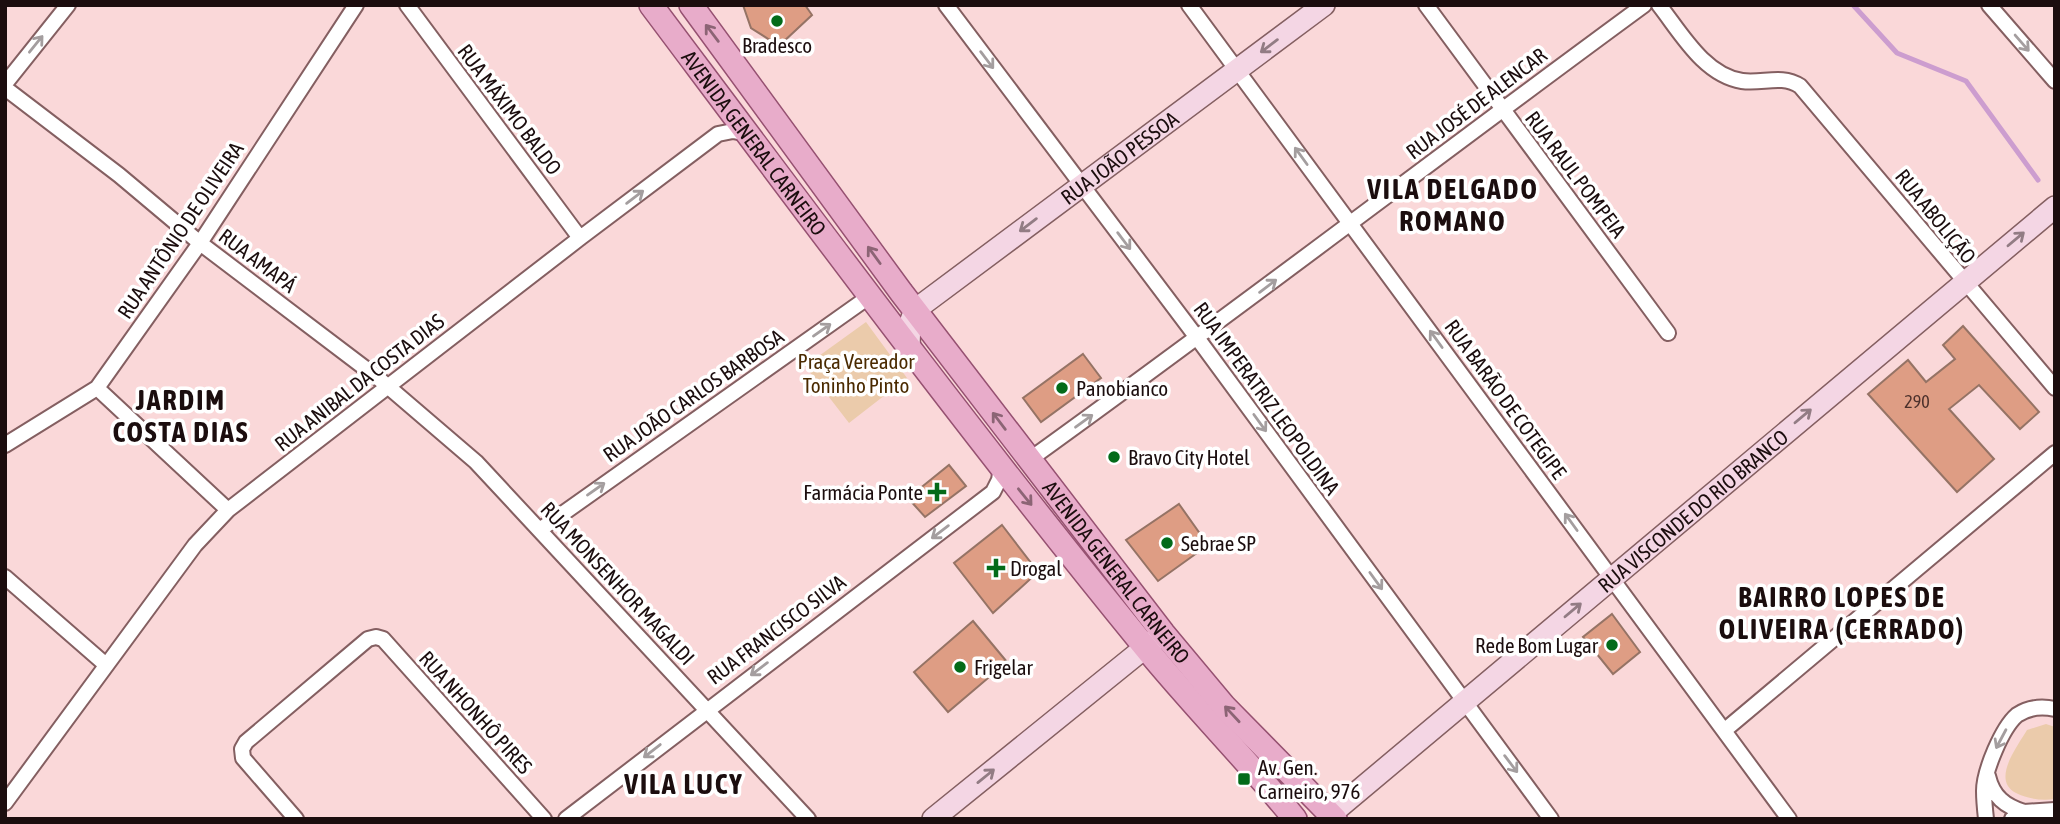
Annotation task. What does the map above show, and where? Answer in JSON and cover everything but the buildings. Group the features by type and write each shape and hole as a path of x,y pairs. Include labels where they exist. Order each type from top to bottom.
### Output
{"main road":[{"name":"AVENIDA GENERAL CARNEIRO","path":"651,5 1001,467 1154,640 1333,816"},
{"name":"AVENIDA GENERAL CARNEIRO","path":"691,5 1029,460 1207,720 1260,776 1295,819"},
{"name":"RUA JOÃO PESSOA","path":"915,310 1324,5"},
{"name":"RUA VISCONDE DO RIO BRANCO","path":"1333,816 1611,577 2055,207"},
{"path":"909,346 909,323 915,310"},
{"path":"933,819 1154,640"}],"street":[{"path":"5,86 68,5"},
{"name":"RUA ANTÔNIO DE OLIVEIRA","path":"5,445 97,387 200,243 356,5"},
{"name":"RUA MÁXIMO BALDO","path":"407,5 580,238"},
{"name":"RUA IMPERATRIZ LEOPOLDINA","path":"946,5 1198,339 1551,819"},
{"name":"RUA BARÃO DE COTEGIPE","path":"1189,5 1789,819"},
{"name":"RUA RAUL POMPEIA","path":"1426,5 1668,333"},
{"name":"RUA JOSÉ DE ALENCAR","path":"1029,460 1198,339 1644,5"},
{"name":"RUA ABOLIÇÃO","path":"1659,5 1700,57 1723,75 1742,81 1790,80 1800,86 2055,388"},
{"path":"1989,5 2055,81"},
{"name":"RUA AMAPÁ","path":"5,86 200,243 388,386"},
{"name":"RUA ANIBAL DA COSTA DIAS","path":"5,803 195,545 228,510 718,134 733,131 748,134"},
{"name":"RUA JOÃO CARLOS BARBOSA","path":"541,529 870,296"},
{"name":"RUA MONSENHOR MAGALDI","path":"388,386 476,462 541,529 808,819"},
{"path":"97,387 228,510"},
{"path":"1725,730 2055,453"},
{"name":"RUA FRANCISCO SILVA","path":"566,819 706,709 993,492 1001,467"},
{"path":"5,577 106,665"},
{"name":"RUA NHONHÔ PIRES","path":"296,819 243,758 242,749 246,742 368,639 376,637 383,639 544,819"},
{"path":"1986,819 1983,789 1988,768 2010,722 2032,708 2055,709"},
{"path":"1988,768 1988,779 1993,792 2018,816 2055,810"}],"green space":[{"name":"Praça Vereador Toninho Pinto","path":"866,322 907,378 849,423 805,366"},
{"path":"2046,724 2055,727 2055,799 2040,800 2016,793 2009,787 2006,772 2008,763 2027,730"}],"waterway":[{"path":"1853,5 1897,53 1966,81 2038,180"}],"place":[{"name":"Bradesco","path":"777,21"},
{"name":"Panobianco","path":"1062,388"},
{"name":"Bravo City Hotel","path":"1114,457"},
{"name":"Farmácia Ponte","path":"937,492"},
{"name":"Sebrae SP","path":"1167,543"},
{"name":"Drogal","path":"996,568"},
{"name":"Rede Bom Lugar","path":"1612,645"},
{"name":"Frigelar","path":"960,667"},
{"name":"Av. Gen. Carneiro, 976","path":"1244,779"}],"district":[{"name":"VILA DELGADO ROMANO","path":"1453,205"},
{"name":"JARDIM COSTA DIAS","path":"181,416"},
{"name":"BAIRRO LOPES DE OLIVEIRA (CERRADO)","path":"1842,613"},
{"name":"VILA LUCY","path":"684,784"}]}
